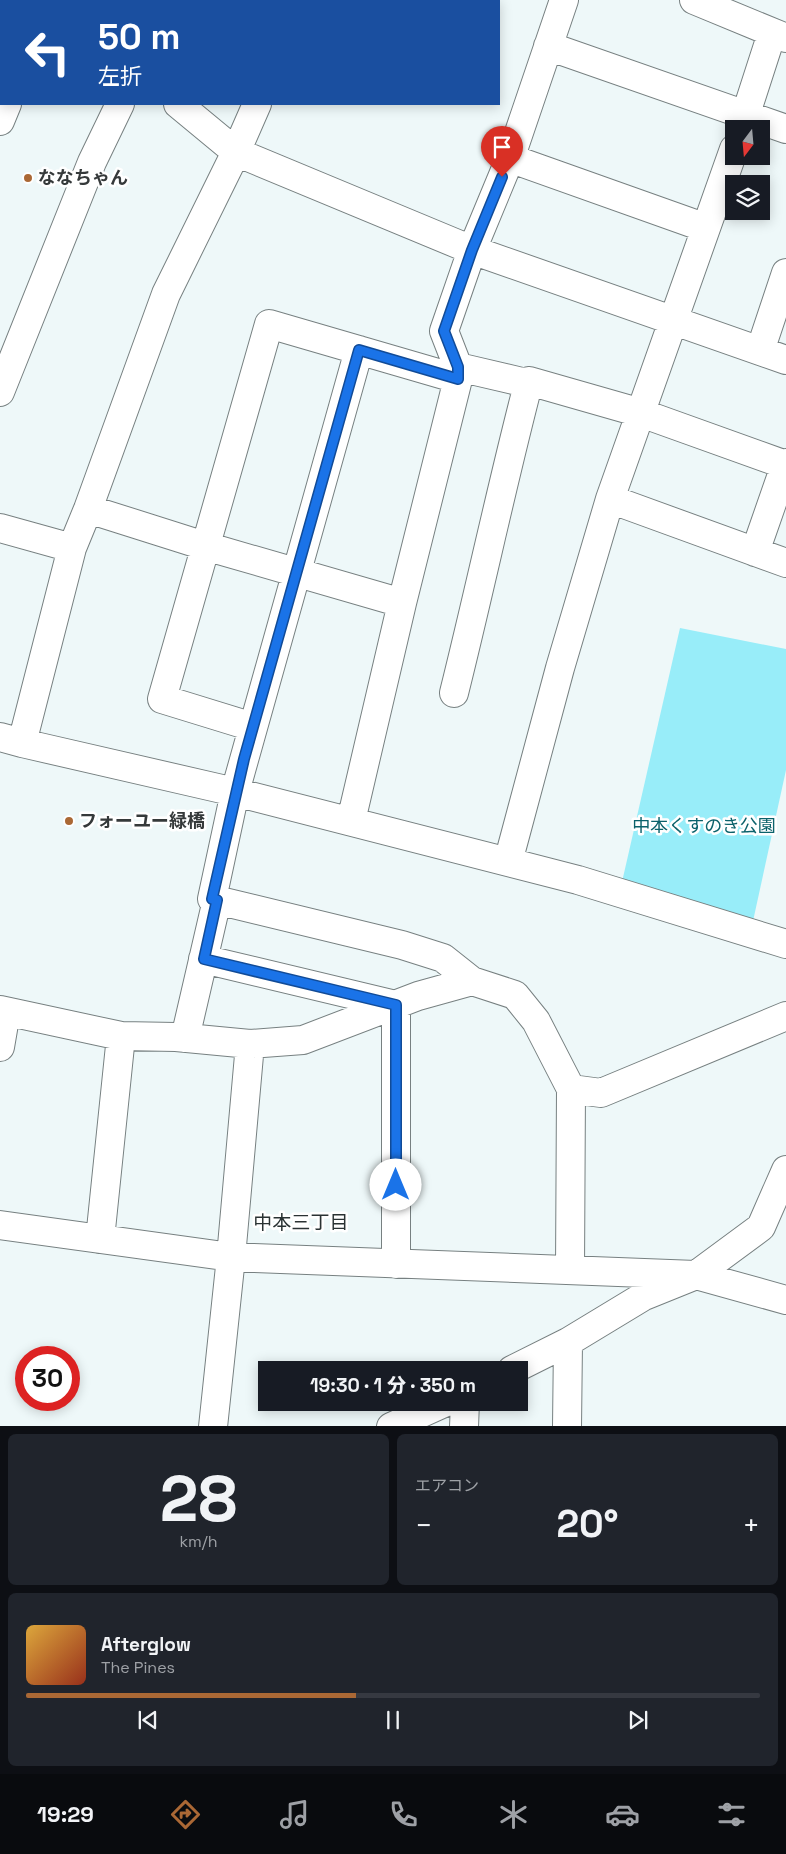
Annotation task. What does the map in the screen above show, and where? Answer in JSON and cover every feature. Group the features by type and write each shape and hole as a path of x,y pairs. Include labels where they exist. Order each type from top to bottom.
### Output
{"street":[{"path":"351,821 458,373 444,331 472,250 509,158 564,0"},
{"path":"694,0 779,36 744,120"},
{"path":"548,46 738,120"},
{"path":"0,120 7,105"},
{"path":"0,392 92,162 120,105"},
{"path":"179,105 236,152 472,250 786,360"},
{"path":"257,105 236,152 166,294 72,548 11,740 235,792 578,880 786,944"},
{"path":"770,126 786,129"},
{"path":"509,158 706,228"},
{"path":"508,862 560,668 610,499 728,165"},
{"path":"760,351 786,273"},
{"path":"253,727 162,699 269,324 359,350 458,373 522,382 529,381 641,413 786,464 756,552"},
{"path":"359,350 235,792 212,899 402,945 443,958 472,981 515,995 536,1021 571,1089 570,1270"},
{"path":"454,693 484,574 505,471 529,381"},
{"path":"610,499 786,563"},
{"path":"88,509 205,546 402,603"},
{"path":"0,528 72,548"},
{"path":"185,1038 217,900"},
{"path":"204,959 396,1005"},
{"path":"0,1047 3,1011 121,1036 185,1038 250,1044 303,1040 379,1009 472,981"},
{"path":"396,1005 396,1264"},
{"path":"571,1089 601,1093 786,1016"},
{"path":"100,1239 121,1036"},
{"path":"213,1426 231,1258 250,1044"},
{"path":"528,1362 568,1342 644,1296 696,1275 761,1227 786,1170"},
{"path":"0,1225 231,1258 696,1275 786,1300"},
{"path":"567,1426 568,1342"},
{"path":"391,1426 425,1411"},
{"path":"464,1411 464,1426"}],"green space":[{"name":"中本くすのき公園","path":"680,628 786,649 786,770 753,921 622,882"}],"place":[{"name":"ななちゃん","path":"28,178"},
{"name":"フォーユー緑橋","path":"69,821"}],"district":[{"name":"中本三丁目","path":"301,1222"}],"route":[{"path":"396,1185 396,1005 204,959 217,900 212,899 235,792 359,350 458,379 458,367 444,331 472,250 502,177"}]}
